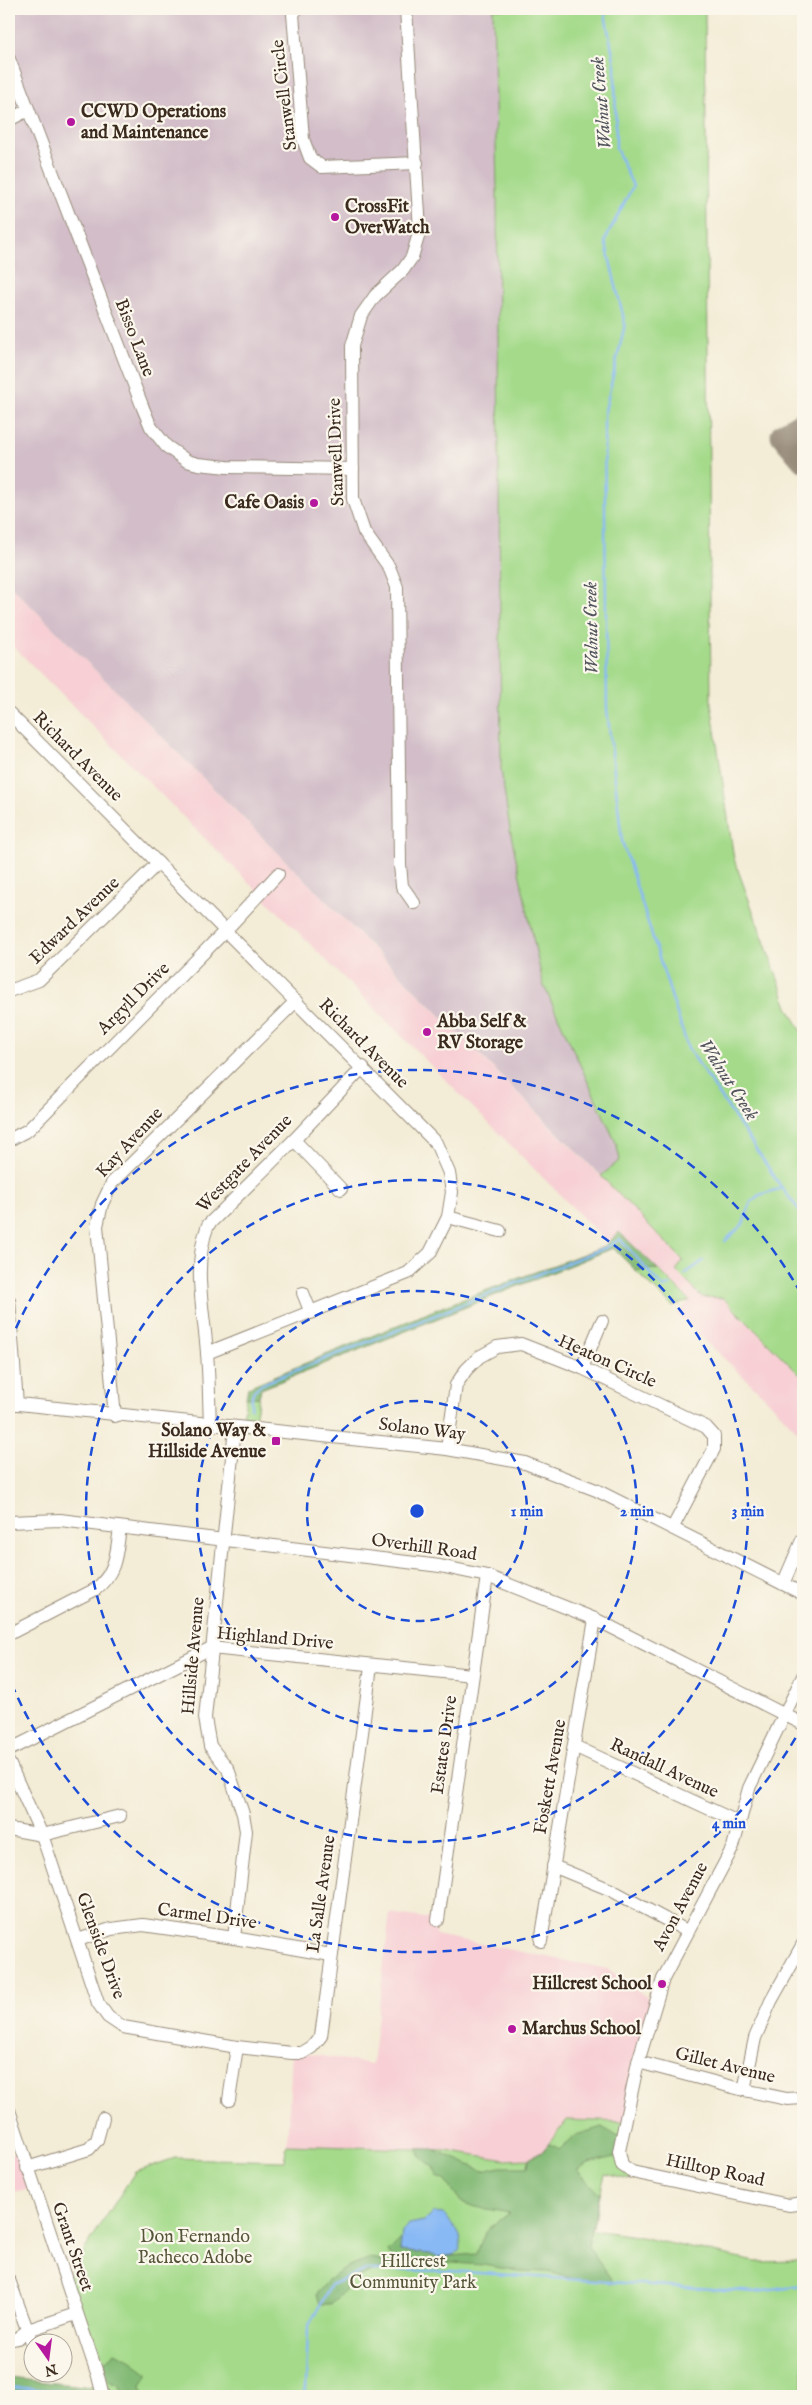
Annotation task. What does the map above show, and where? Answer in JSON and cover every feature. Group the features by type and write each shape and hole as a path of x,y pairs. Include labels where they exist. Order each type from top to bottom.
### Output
{"street":[{"name":"Stanwell Circle","path":"297,9 294,14 303,130 310,158 322,167 417,163"},
{"name":"Stanwell Drive","path":"406,9 421,214 418,242 412,257 403,270 367,306 354,335 352,366 353,499 358,520 364,532 389,567 397,586 400,865 402,886 414,903"},
{"name":"Bisso Lane","path":"9,59 143,408 151,427 166,446 187,461 212,466 353,469"},
{"path":"9,120 28,110"},
{"name":"Richard Avenue","path":"9,713 436,1142 449,1173 452,1192 448,1217 430,1253 408,1273 207,1353"},
{"name":"Edward Avenue","path":"9,991 39,980 158,863"},
{"name":"Argyll Drive","path":"9,1140 28,1130 226,930 278,874"},
{"name":"Kay Avenue","path":"115,1416 97,1226 102,1204 112,1183 296,1001"},
{"name":"Westgate Avenue","path":"210,1426 207,1353 199,1266 201,1244 208,1225 294,1140 363,1067"},
{"path":"294,1140 341,1190"},
{"path":"448,1217 500,1231"},
{"path":"304,1293 311,1312"},
{"path":"9,1300 13,1404"},
{"path":"582,1368 602,1322"},
{"name":"Heaton Circle","path":"447,1449 456,1385 466,1370 479,1357 497,1347 521,1344 582,1368 706,1427 714,1436 714,1449 673,1527"},
{"name":"Solano Way","path":"13,1404 210,1426 447,1449 524,1463 596,1490 673,1527 803,1594"},
{"name":"Hillside Avenue","path":"234,1938 246,1831 243,1814 228,1769 210,1746 205,1718 222,1539 235,1428"},
{"name":"Overhill Road","path":"9,1522 60,1520 440,1566 487,1576 595,1619 803,1724"},
{"path":"9,1634 96,1589 106,1580 113,1569 120,1528"},
{"path":"783,1584 803,1538"},
{"name":"Estates Drive","path":"438,1920 487,1576"},
{"name":"Foskett Avenue","path":"540,1941 595,1619"},
{"name":"Highland Drive","path":"9,1750 211,1648 472,1676"},
{"name":"La Salle Avenue","path":"237,2046 292,2054 302,2053 312,2047 321,2036 371,1666"},
{"name":"Avon Avenue","path":"622,2165 619,2151 638,2062 663,1979 733,1847 749,1788 803,1676"},
{"name":"Randall Avenue","path":"574,1746 740,1823"},
{"name":"Glenside Drive","path":"9,1763 42,1835 98,2002 108,2017 123,2027 237,2046"},
{"path":"9,1829 42,1835 120,1816"},
{"path":"553,1866 611,1890 687,1931"},
{"name":"Carmel Drive","path":"78,1940 111,1929 143,1925 234,1938 331,1955"},
{"path":"744,2090 755,2038 771,2001 803,1944"},
{"path":"229,2100 237,2046"},
{"name":"Gillet Avenue","path":"638,2062 744,2090 787,2099 803,2098"},
{"name":"Grant Street","path":"9,2110 98,2376 102,2396"},
{"path":"27,2168 88,2149 97,2140 103,2118"},
{"name":"Hilltop Road","path":"622,2165 632,2172 789,2204 803,2203"},
{"path":"9,2280 28,2330"},
{"path":"9,2340 18,2338 28,2330 76,2314"}],"shaded area":[{"path":"9,9 493,9 497,189 501,769 510,830 543,984 616,1143 620,1160 601,1176 9,584"},
{"name":"Abba Self & RV Storage","path":"9,584 684,1260 676,1270 702,1297 723,1298 803,1379 803,1437 767,1399 677,1314 690,1301 620,1232 607,1242 9,642"},
{"name":"Marchus School","path":"390,1913 438,1920 435,1935 608,1969 656,2004 625,2122 567,2120 542,2152 529,2159 506,2160 446,2150 287,2145 292,2053 372,2064"},
{"path":"22,2153 34,2188 9,2193 9,2155"}],"green space":[{"path":"493,9 705,9 711,703 734,859 788,1007 803,1034 803,1378 723,1298 702,1297 676,1271 683,1260 601,1176 620,1160 616,1143 543,984 510,830 501,769 497,189"},
{"path":"619,1232 658,1269 635,1270 613,1248 261,1389 259,1397 246,1398 248,1387 442,1307 605,1246"},
{"path":"658,1269 690,1301 672,1306 635,1270"},
{"path":"259,1397 253,1430 241,1429 246,1398"},
{"name":"Hillcrest Community Park","path":"567,2120 625,2122 619,2151 632,2172 629,2180 605,2174 592,2230 636,2236 755,2262 803,2261 803,2396 103,2396 65,2280 135,2172 175,2158 284,2161 287,2145 446,2150 506,2160 529,2159 542,2152"},
{"path":"602,2127 622,2139 620,2156 588,2163 577,2170 600,2194 588,2247 614,2283 577,2280 549,2272 519,2271 483,2265 412,2260 395,2262 388,2252 402,2238 400,2251 430,2254 437,2257 477,2254 488,2230 510,2213 475,2207 461,2202 446,2181 438,2177 433,2166 422,2158 417,2149 433,2149 483,2171 500,2167 528,2167 529,2159 542,2152 549,2144 560,2149 576,2135"},
{"path":"372,2258 387,2264 350,2281 346,2289 331,2304 320,2304 317,2294 329,2280 341,2270"},
{"path":"115,2352 129,2359 148,2373 141,2387 143,2396 124,2396 120,2386 98,2376 106,2360"},
{"path":"9,2378 22,2379 22,2382 46,2382 101,2388 102,2396 9,2396"}],"water":[{"path":"433,2213 444,2214 456,2229 460,2236 460,2250 453,2255 437,2257 430,2254 400,2251 402,2231 409,2224 424,2221"}],"waterway":[{"name":"Walnut Creek","path":"604,9 615,65 616,148 633,186 605,240 625,324 604,415 607,709 622,841 688,1048 782,1188 803,1215"},
{"path":"725,1241 743,1224 751,1202 759,1195 782,1188"},
{"path":"251,1408 253,1392 267,1382 607,1247 620,1239 663,1288 670,1285"},
{"path":"685,1274 703,1261"},
{"path":"304,2396 306,2388 308,2327 331,2285 365,2270 450,2271 755,2292 803,2286"},
{"path":"9,2387 74,2392 82,2396"}],"taxiway":[{"path":"803,423 783,435 803,459"}],"place":[{"name":"CCWD Operations and Maintenance","path":"71,122"},
{"name":"CrossFit OverWatch","path":"335,217"},
{"name":"Cafe Oasis","path":"314,503"},
{"name":"Abba Self & RV Storage","path":"427,1032"},
{"name":"Solano Way & Hillside Avenue","path":"276,1441"},
{"name":"Hillcrest School","path":"662,1984"},
{"name":"Marchus School","path":"512,2029"}],"park label":[{"name":"Don Fernando Pacheco Adobe","path":"195,2247"}]}
